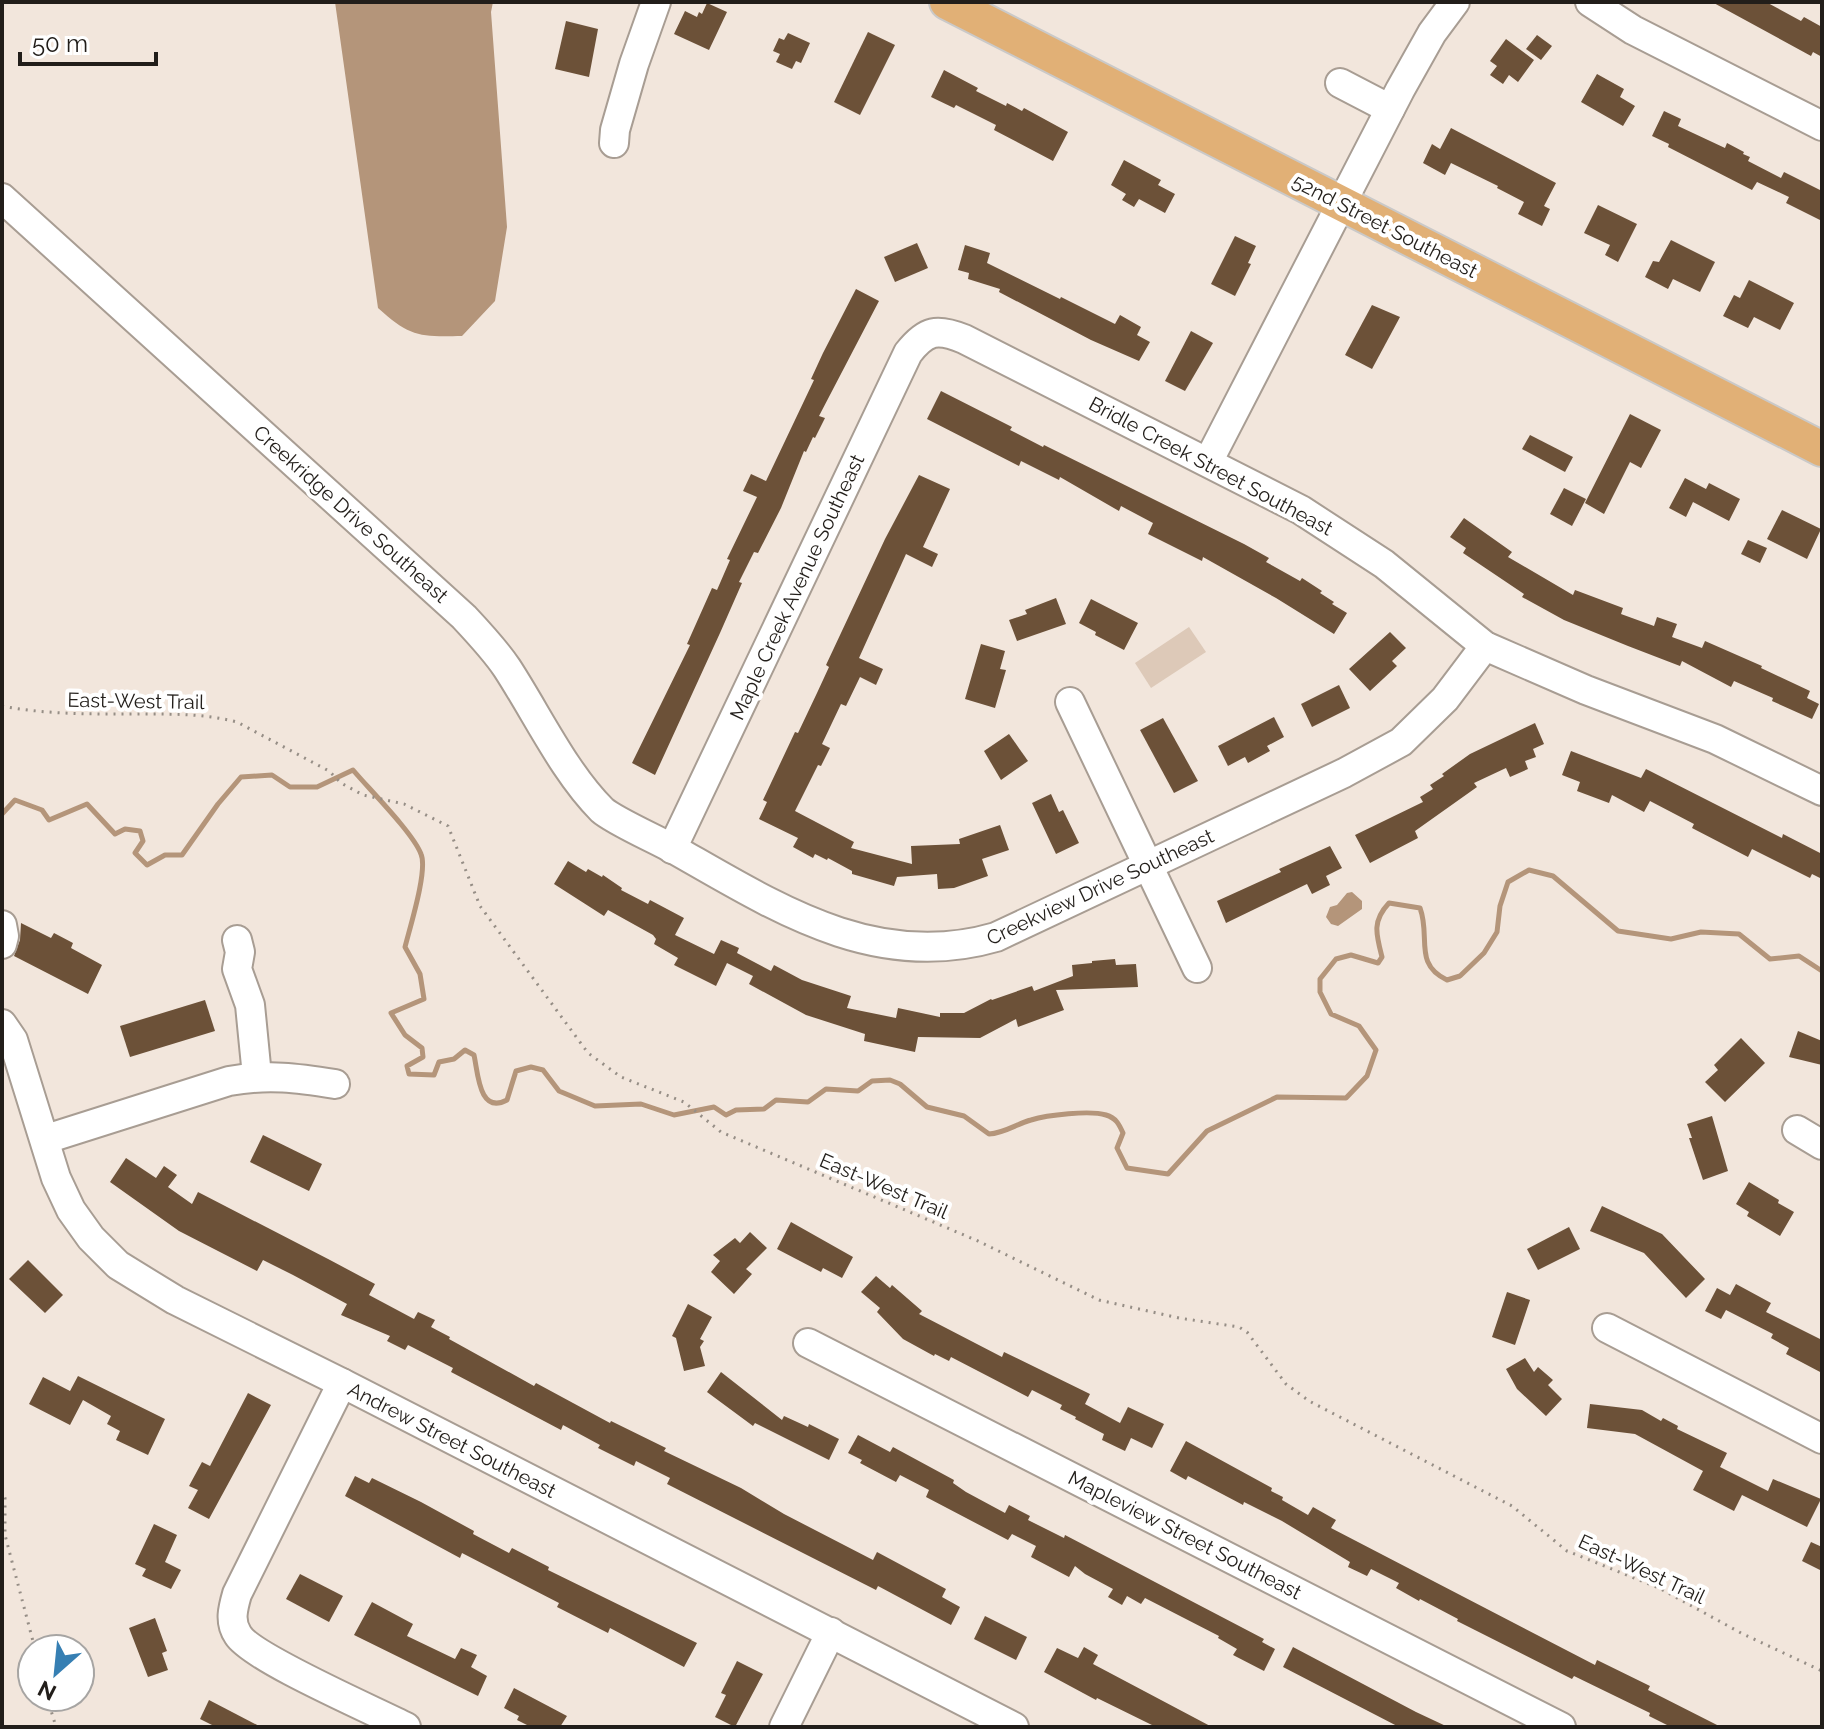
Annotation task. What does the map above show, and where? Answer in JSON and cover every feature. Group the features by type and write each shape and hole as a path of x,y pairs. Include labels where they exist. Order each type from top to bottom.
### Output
{"main road":[{"name":"52nd Street Southeast","path":"947,2 1822,449"}],"street":[{"path":"614,143 644,30 656,2"},
{"path":"1208,462 1390,109 1432,33 1455,2"},
{"path":"1590,2 1633,30 1822,126"},
{"path":"1340,83 1390,109"},
{"name":"Creekridge Drive Southeast","path":"2,198 464,617 505,665 556,747 604,811 672,849"},
{"name":"Bridle Creek Street Southeast","path":"931,333 936,331 964,339 1301,510 1342,535 1431,601 1485,646 1586,690 1715,739 1822,791"},
{"name":"Maple Creek Avenue Southeast","path":"672,849 908,353 918,340 931,333"},
{"name":"Creekview Drive Southeast","path":"672,849 836,932 867,941 921,947 972,944 996,937 1147,866 1344,773 1401,742 1445,699 1485,646"},
{"path":"1070,702 1197,968"},
{"path":"2,925 2,944"},
{"path":"237,940 240,952 237,969 250,1005 257,1076"},
{"name":"Andrew Street Southeast","path":"8,1032 46,1139 56,1178 71,1210 91,1238 118,1265 188,1307 1014,1727"},
{"path":"46,1139 229,1081 282,1076 335,1084"},
{"path":"1797,1130 1822,1145"},
{"path":"1607,1328 1822,1439"},
{"name":"Mapleview Street Southeast","path":"808,1343 1561,1727"},
{"path":"342,1383 237,1594 231,1616 238,1637 261,1655 395,1725"},
{"path":"784,1727 831,1632"}],"path":[{"name":"East-West Trail","path":"2,706 39,713 192,715 237,722 329,771 341,783 363,795 404,804 448,826 480,906 588,1053 604,1067 684,1102 721,1132 978,1241 1099,1300 1179,1318 1239,1327 1247,1332 1286,1384 1309,1401 1512,1506 1567,1551 1659,1588 1741,1633 1822,1671"},
{"path":"2,1490 5,1498 5,1535 31,1633"}],"shaded area":[{"path":"335,2 493,2 491,12 507,227 495,301 462,336 416,333 399,325 378,308"},
{"path":"1189,627 1206,652 1151,688 1135,663"},
{"path":"1352,892 1362,901 1362,909 1338,926 1331,924 1326,917 1330,907"}],"building":[{"path":"1712,2 1766,2 1801,21 1804,17 1822,27 1822,57 1813,52 1811,56"},
{"path":"707,3 727,12 709,50 674,34 685,11 697,17"},
{"path":"566,21 598,29 589,77 555,69"},
{"path":"868,32 895,45 860,115 834,102"},
{"path":"788,33 810,43 801,63 796,61 792,69 776,62 780,54 773,51 779,38 784,40"},
{"path":"1537,35 1552,46 1541,60 1526,49"},
{"path":"1506,39 1534,60 1518,82 1509,75 1503,84 1490,75 1497,66 1490,61"},
{"path":"944,70 1006,106 1007,103 1022,111 1024,108 1068,132 1053,161 994,130 996,125 956,105 954,108 931,97"},
{"path":"1597,74 1624,89 1620,97 1635,106 1623,126 1581,102"},
{"path":"1664,111 1681,119 1678,126 1725,148 1727,143 1750,157 1748,161 1781,178 1784,172 1822,191 1822,221 1786,203 1789,197 1757,182 1752,190 1652,136"},
{"path":"1451,128 1556,183 1544,206 1550,209 1542,226 1518,214 1524,202 1498,186 1451,163 1445,175 1423,163 1432,144 1440,149"},
{"path":"1124,160 1161,180 1158,185 1175,194 1165,213 1139,199 1134,207 1122,200 1126,194 1111,185"},
{"path":"1598,205 1637,224 1618,262 1605,255 1610,245 1584,233"},
{"path":"1235,236 1256,246 1235,296 1211,284"},
{"path":"1671,240 1715,262 1700,292 1673,279 1668,289 1645,277 1653,261 1659,262"},
{"path":"917,243 928,268 895,282 884,257"},
{"path":"965,245 990,253 987,263 1060,299 1115,324 1120,315 1141,327 1137,335 1150,342 1139,361 1091,340 999,292 1000,289 968,279 969,273 958,270"},
{"path":"1749,280 1794,303 1780,330 1754,317 1748,328 1723,316 1734,295 1740,298"},
{"path":"856,289 879,301 819,416 825,418 804,451 781,508 739,582 742,583 655,775 632,763 690,645 687,644 712,588 717,590 730,560 727,559 757,497 743,491 751,474 766,481 814,380 811,379 823,353"},
{"path":"1372,305 1400,317 1372,369 1345,355"},
{"path":"1191,331 1213,343 1185,391 1165,381"},
{"path":"941,391 1012,427 1010,430 1043,447 1244,544 1269,558 1266,562 1322,591 1320,593 1334,602 1332,604 1347,613 1334,634 1203,557 1202,561 1148,534 1153,523 1121,506 1119,511 1060,477 1059,480 1021,461 1019,466 927,419"},
{"path":"1630,414 1661,430 1641,468 1630,462 1604,514 1585,503"},
{"path":"1530,435 1573,457 1565,472 1522,449"},
{"path":"919,475 950,489 923,547 938,554 932,567 906,554 859,658 883,669 876,685 860,677 846,706 841,704 822,744 830,748 795,811 854,842 851,848 912,864 911,846 960,844 959,839 1000,825 1009,850 982,859 988,876 954,888 938,889 937,874 897,877 894,886 852,874 852,871 828,858 815,854 813,858 793,847 798,838 759,819 767,802 763,800 817,693 829,667 826,665 885,539"},
{"path":"1685,478 1706,489 1709,483 1740,499 1729,521 1693,502 1686,517 1669,508"},
{"path":"1564,488 1586,499 1572,526 1550,514"},
{"path":"1782,510 1821,529 1807,559 1767,539"},
{"path":"1464,518 1512,552 1508,557 1573,595 1575,590 1623,608 1621,614 1654,626 1657,617 1677,624 1672,637 1702,648 1705,641 1810,691 1807,698 1819,704 1812,719 1734,681 1731,687 1682,661 1680,666 1564,620 1522,597 1524,594 1463,553 1466,548 1450,537"},
{"path":"1748,540 1767,548 1760,563 1741,554"},
{"path":"1056,598 1066,624 1017,641 1009,620"},
{"path":"1091,599 1138,623 1124,650 1079,623"},
{"path":"1390,632 1406,648 1392,661 1397,666 1370,691 1349,669"},
{"path":"981,644 1005,651 1000,669 1006,670 995,708 965,699"},
{"path":"1339,685 1350,708 1312,727 1301,704"},
{"path":"1274,717 1284,737 1267,746 1270,751 1248,763 1245,757 1228,766 1218,746"},
{"path":"1163,718 1198,781 1174,793 1140,730"},
{"path":"1535,723 1544,744 1533,749 1536,757 1525,761 1528,769 1510,777 1506,768 1474,783 1477,787 1415,831 1418,838 1370,863 1355,835 1423,802 1420,797 1433,789 1430,785 1470,754"},
{"path":"1009,734 1028,761 1001,780 984,751"},
{"path":"1571,751 1641,778 1646,769 1782,838 1783,834 1822,854 1822,879 1812,874 1810,878 1752,849 1748,857 1692,828 1694,824 1650,801 1644,812 1612,795 1609,803 1577,791 1580,782 1562,775"},
{"path":"1051,794 1059,812 1063,810 1079,843 1056,854 1032,803"},
{"path":"1330,846 1342,868 1326,876 1330,885 1312,894 1307,884 1226,923 1217,901"},
{"path":"568,861 586,872 588,869 603,875 621,890 648,904 650,900 684,918 675,935 714,954 721,940 739,948 737,953 771,971 774,965 802,980 851,996 847,1008 896,1018 898,1008 940,1017 940,1013 964,1013 991,999 1032,986 1034,991 1073,976 1072,965 1115,959 1116,965 1136,964 1138,987 1056,990 1064,1010 1018,1027 1016,1019 980,1038 918,1037 915,1052 864,1041 865,1034 806,1015 749,984 753,976 727,963 716,986 674,965 678,958 654,944 656,939 653,935 608,910 604,916 554,884"},
{"path":"21,923 51,938 54,933 73,943 71,948 102,965 88,994 14,956 20,940"},
{"path":"205,1000 215,1031 130,1057 120,1026"},
{"path":"1798,1031 1822,1041 1822,1065 1789,1057"},
{"path":"1741,1038 1765,1063 1725,1102 1705,1082 1718,1070 1714,1065"},
{"path":"1712,1116 1728,1171 1703,1180 1687,1124"},
{"path":"263,1135 322,1164 309,1191 250,1162"},
{"path":"126,1158 156,1178 164,1166 177,1175 168,1187 192,1204 198,1192 330,1260 375,1284 369,1295 414,1319 418,1312 435,1320 431,1327 449,1339 534,1386 536,1383 610,1423 666,1448 664,1451 741,1488 873,1560 877,1552 946,1589 942,1597 960,1607 951,1625 878,1586 876,1590 667,1484 670,1478 636,1461 634,1466 598,1448 600,1445 563,1425 561,1430 451,1372 453,1368 408,1345 405,1350 387,1341 390,1336 341,1315 347,1304 293,1275 263,1260 257,1271 179,1231 110,1182"},
{"path":"1749,1182 1794,1212 1780,1236 1747,1216 1749,1212 1736,1204"},
{"path":"1602,1206 1662,1234 1705,1279 1686,1298 1644,1253 1590,1231"},
{"path":"791,1222 853,1257 842,1278 823,1268 821,1272 777,1249"},
{"path":"1569,1227 1580,1249 1538,1270 1527,1249"},
{"path":"750,1232 767,1248 746,1269 752,1274 734,1294 711,1272 720,1261 713,1255 735,1238 740,1243"},
{"path":"28,1260 63,1295 45,1313 9,1279"},
{"path":"876,1276 890,1288 892,1285 922,1311 919,1314 1002,1357 1004,1352 1090,1394 1085,1404 1120,1423 1128,1407 1164,1424 1152,1448 1131,1438 1125,1451 1102,1440 1104,1434 1060,1409 1062,1405 1032,1390 1028,1397 951,1357 949,1361 934,1356 903,1339 877,1312 880,1308 861,1292"},
{"path":"1736,1284 1771,1303 1766,1312 1822,1340 1822,1373 1786,1354 1789,1348 1771,1338 1773,1334 1726,1310 1721,1319 1705,1311 1717,1288 1730,1295"},
{"path":"1507,1292 1530,1300 1515,1345 1492,1337"},
{"path":"688,1304 712,1317 700,1339 704,1341 700,1347 705,1366 684,1371 676,1338 672,1336"},
{"path":"1525,1358 1534,1372 1538,1367 1553,1380 1548,1385 1562,1399 1546,1416 1517,1389 1506,1369"},
{"path":"721,1372 782,1420 784,1416 808,1427 809,1424 839,1439 829,1460 755,1423 753,1426 707,1392"},
{"path":"78,1376 165,1419 148,1455 116,1440 120,1431 107,1424 111,1416 83,1400 70,1425 29,1404 43,1377 70,1391"},
{"path":"248,1393 271,1405 209,1519 188,1508 198,1490 189,1486 202,1462 210,1466"},
{"path":"1590,1404 1642,1410 1661,1421 1663,1418 1678,1426 1677,1429 1727,1453 1720,1467 1768,1491 1773,1479 1821,1499 1807,1527 1742,1495 1734,1511 1693,1490 1703,1471 1635,1434 1587,1428"},
{"path":"858,1435 890,1452 893,1447 954,1480 953,1483 966,1492 1005,1513 1009,1505 1030,1516 1028,1520 1064,1538 1065,1535 1264,1639 1262,1642 1275,1649 1264,1671 1233,1655 1237,1649 1219,1636 1145,1598 1141,1604 1127,1596 1122,1605 1108,1597 1113,1589 1075,1566 1069,1577 1031,1557 1036,1546 1012,1534 1008,1540 926,1497 929,1490 900,1475 896,1482 860,1463 862,1460 848,1453"},
{"path":"1186,1441 1272,1488 1271,1491 1283,1497 1282,1500 1308,1515 1313,1507 1336,1520 1331,1528 1595,1665 1597,1660 1650,1686 1648,1690 1721,1727 1671,1727 1649,1716 1650,1713 1574,1676 1572,1679 1419,1601 1396,1588 1399,1583 1371,1569 1367,1576 1348,1567 1350,1562 1282,1521 1244,1502 1243,1505 1188,1476 1186,1480 1170,1471"},
{"path":"355,1476 369,1483 372,1478 474,1531 473,1534 509,1553 512,1548 549,1567 548,1570 697,1643 684,1667 610,1628 608,1633 557,1607 559,1603 462,1553 460,1558 345,1496"},
{"path":"154,1524 177,1535 165,1562 181,1570 171,1589 142,1576 146,1569 135,1564"},
{"path":"1811,1542 1822,1547 1822,1571 1802,1561"},
{"path":"300,1574 343,1596 329,1622 286,1599"},
{"path":"372,1602 413,1624 407,1636 455,1659 461,1648 477,1655 471,1667 487,1676 478,1696 354,1635"},
{"path":"985,1616 1027,1637 1016,1660 974,1639"},
{"path":"155,1618 167,1651 162,1653 168,1670 148,1677 129,1628"},
{"path":"1084,1647 1098,1655 1093,1664 1212,1727 1156,1727 1044,1672 1057,1648 1078,1658"},
{"path":"1293,1647 1448,1727 1399,1727 1283,1667"},
{"path":"737,1661 763,1674 735,1727 715,1717 726,1695 721,1693"},
{"path":"514,1688 567,1716 560,1727 531,1727 517,1720 519,1716 504,1708"},
{"path":"209,1700 261,1727 216,1727 200,1719"}],"waterway":[{"path":"2,814 15,800 42,810 49,820 87,804 115,834 125,829 140,831 143,841 135,853 147,865 165,855 182,855 241,777 272,775 290,787 317,787 353,770 409,835 423,862 418,899 405,947 420,974 424,999 391,1013 405,1035 422,1048 423,1057 407,1066 409,1074 434,1075 439,1062 454,1059 465,1050 474,1055 482,1090 491,1102 507,1100 516,1071 531,1067 543,1070 559,1091 595,1106 641,1104 674,1115 714,1107 726,1115 736,1110 764,1109 776,1100 808,1102 826,1089 858,1091 872,1081 890,1080 900,1084 927,1107 964,1116 989,1134 1047,1116 1079,1113 1106,1115 1117,1122 1123,1133 1117,1148 1127,1168 1168,1174 1207,1131 1277,1097 1346,1098 1367,1076 1376,1050 1359,1026 1331,1014 1320,992 1320,979 1336,959 1351,955 1378,963 1382,957 1377,935 1378,922 1389,903 1420,908 1426,958 1437,974 1447,980 1460,976 1484,953 1497,932 1500,906 1508,882 1529,870 1553,876 1618,931 1671,939 1701,932 1739,934 1770,959 1799,956 1822,971"}]}
